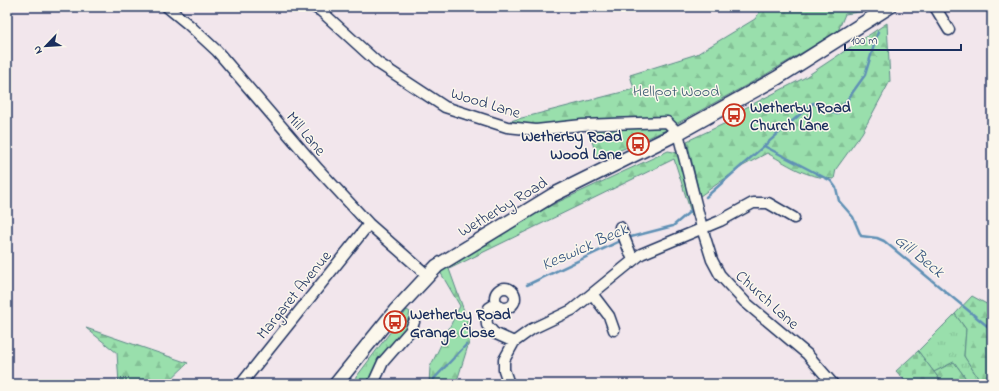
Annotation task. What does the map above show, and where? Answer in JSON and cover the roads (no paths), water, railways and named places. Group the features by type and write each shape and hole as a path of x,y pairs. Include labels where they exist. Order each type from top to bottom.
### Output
{"main road":[{"name":"Wetherby Road","path":"336,384 427,275 437,266 469,245 553,195 678,133 777,78 889,7"}],"street":[{"name":"Mill Lane","path":"167,7 217,51 318,169 369,224 427,275"},
{"name":"Wood Lane","path":"314,7 321,11 378,63 445,107 507,127 536,130 582,125 667,122 678,133"},
{"path":"935,7 949,30"},
{"name":"Church Lane","path":"678,133 702,228 712,260 730,287 807,354 833,384"},
{"path":"508,384 504,370 504,360 514,342 524,333 572,310 633,260 649,250 720,222 748,205 758,202 768,203 794,218"},
{"name":"Margaret Avenue","path":"241,384 369,224"},
{"path":"622,231 633,260"},
{"path":"593,294 609,316 614,330"},
{"path":"497,303 489,308 486,313 487,325 494,333 514,342"},
{"path":"373,384 383,362 410,331 414,322"}],"waterway":[{"path":"706,197 813,103 837,114 865,75 878,32"},
{"name":"Gill Beck","path":"764,146 831,181 836,188 839,201 853,217 861,236 877,238 884,241 992,330"},
{"name":"Keswick Beck","path":"627,238 673,226 693,209"},
{"name":"Keswick Beck","path":"527,285 622,240"},
{"path":"429,384 466,345"}],"place":[{"name":"Wetherby Road Church Lane","path":"734,115"},
{"name":"Wetherby Road Wood Lane","path":"638,144"},
{"name":"Wetherby Road Grange Close","path":"395,322"}],"park label":[{"name":"Hellpot Wood","path":"676,90"}]}
